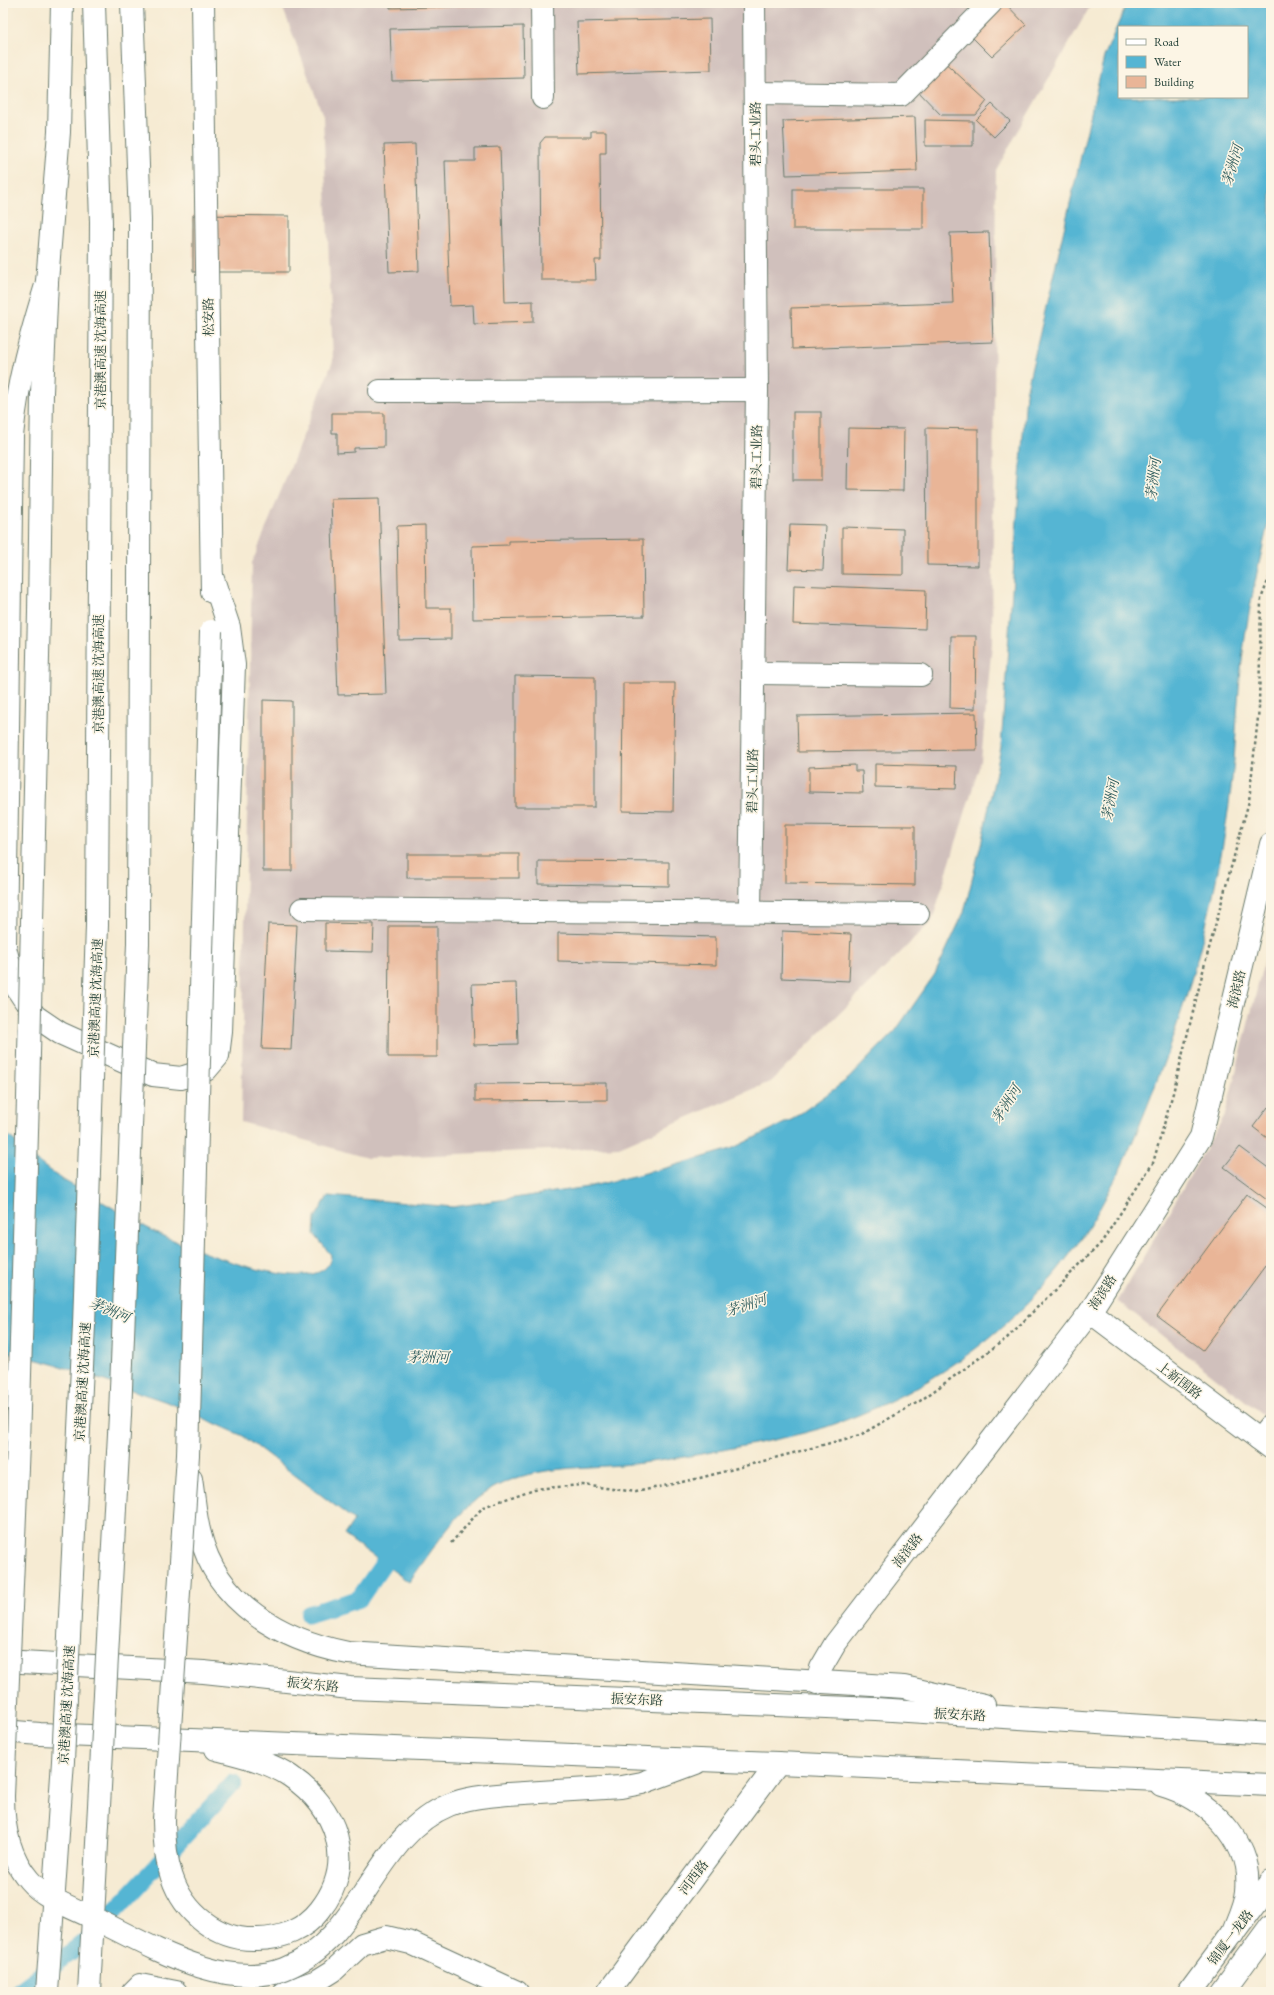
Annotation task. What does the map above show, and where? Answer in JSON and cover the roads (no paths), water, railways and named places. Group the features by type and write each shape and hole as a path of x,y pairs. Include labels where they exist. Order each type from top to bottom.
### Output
{"main road":[{"path":"62,3 59,132 47,282 42,407 28,1098 18,1444 3,1813 9,1845 15,1859 31,1882 42,1891 122,1932 186,1961 226,1972 268,1974 284,1969 301,1961 318,1950 331,1938 358,1903 400,1842 416,1825 448,1805 468,1799 508,1794 621,1787 642,1783 704,1760"},
{"name":"京港澳高速 沈海高速","path":"47,1992 63,1761 84,1325 97,926 101,222 94,3"},
{"path":"89,1992 120,1408 138,943 140,220 132,3"},
{"name":"松安路","path":"188,1455 212,631 203,3"},
{"path":"542,3 543,98"},
{"name":"碧头工业路","path":"750,912 757,390 754,3"},
{"path":"755,94 901,95 991,3"},
{"path":"47,282 22,369 15,401 12,436 5,947 14,984 35,1016 60,1033 153,1075 181,1078 206,1070 218,1056 221,1032 234,665 229,627 212,576"},
{"path":"380,391 757,390"},
{"path":"753,674 921,675"},
{"name":"海滨路","path":"817,1683 824,1662 835,1644 1090,1312 1201,1137 1271,844"},
{"path":"302,909 918,914"},
{"name":"上新围路","path":"1090,1312 1267,1437"},
{"path":"3,1518 13,1479 18,1444"},
{"path":"188,1455 200,1534 217,1573 241,1602 263,1621 303,1641 348,1653 750,1679 904,1687 1036,1718"},
{"path":"180,1740 254,1760 289,1775 319,1801 328,1814 336,1832 340,1850 340,1864 333,1892 314,1918 283,1936 245,1940 227,1935 210,1927 187,1907 173,1882 165,1850 164,1820 188,1455"},
{"name":"振安东路","path":"3,1661 204,1672 350,1688 876,1709 1265,1732"},
{"path":"3,1731 180,1740 778,1763 1271,1785"},
{"path":"3,1751 18,1741 40,1734"},
{"name":"河西路","path":"608,1992 778,1763"},
{"path":"1137,1778 1170,1787 1194,1799 1215,1815 1233,1835 1242,1854 1247,1873 1247,1891 1233,1934"},
{"name":"锦厦一龙路","path":"1189,1992 1271,1882"},
{"name":"锦厦一龙路","path":"1222,1992 1268,1931"},
{"path":"285,1992 317,1981 333,1971 362,1944 386,1936 411,1943 517,1992"},
{"path":"133,1992 140,1985 176,1992"}],"water":[{"name":"茅洲河","path":"1127,3 1271,3 1271,511 1245,637 1233,774 1221,857 1206,925 1177,1026 1136,1135 1099,1210 1085,1233 1046,1283 1020,1311 961,1359 929,1380 896,1398 861,1414 826,1427 764,1442 697,1455 651,1462 546,1471 511,1480 478,1498 458,1516 409,1582 344,1535 354,1520 243,1436 170,1403 57,1365 3,1351 3,1131 59,1178 159,1234 196,1250 253,1268 282,1274 306,1275 324,1269 331,1255 314,1234 315,1218 328,1196 453,1207 588,1187 666,1168 731,1149 793,1119 848,1079 896,1030 935,974 964,912 982,840 1001,747 1026,393 1104,57"}],"waterway":[{"path":"309,1614 359,1599 397,1544"},
{"path":"18,1992 90,1938 233,1783"}]}
